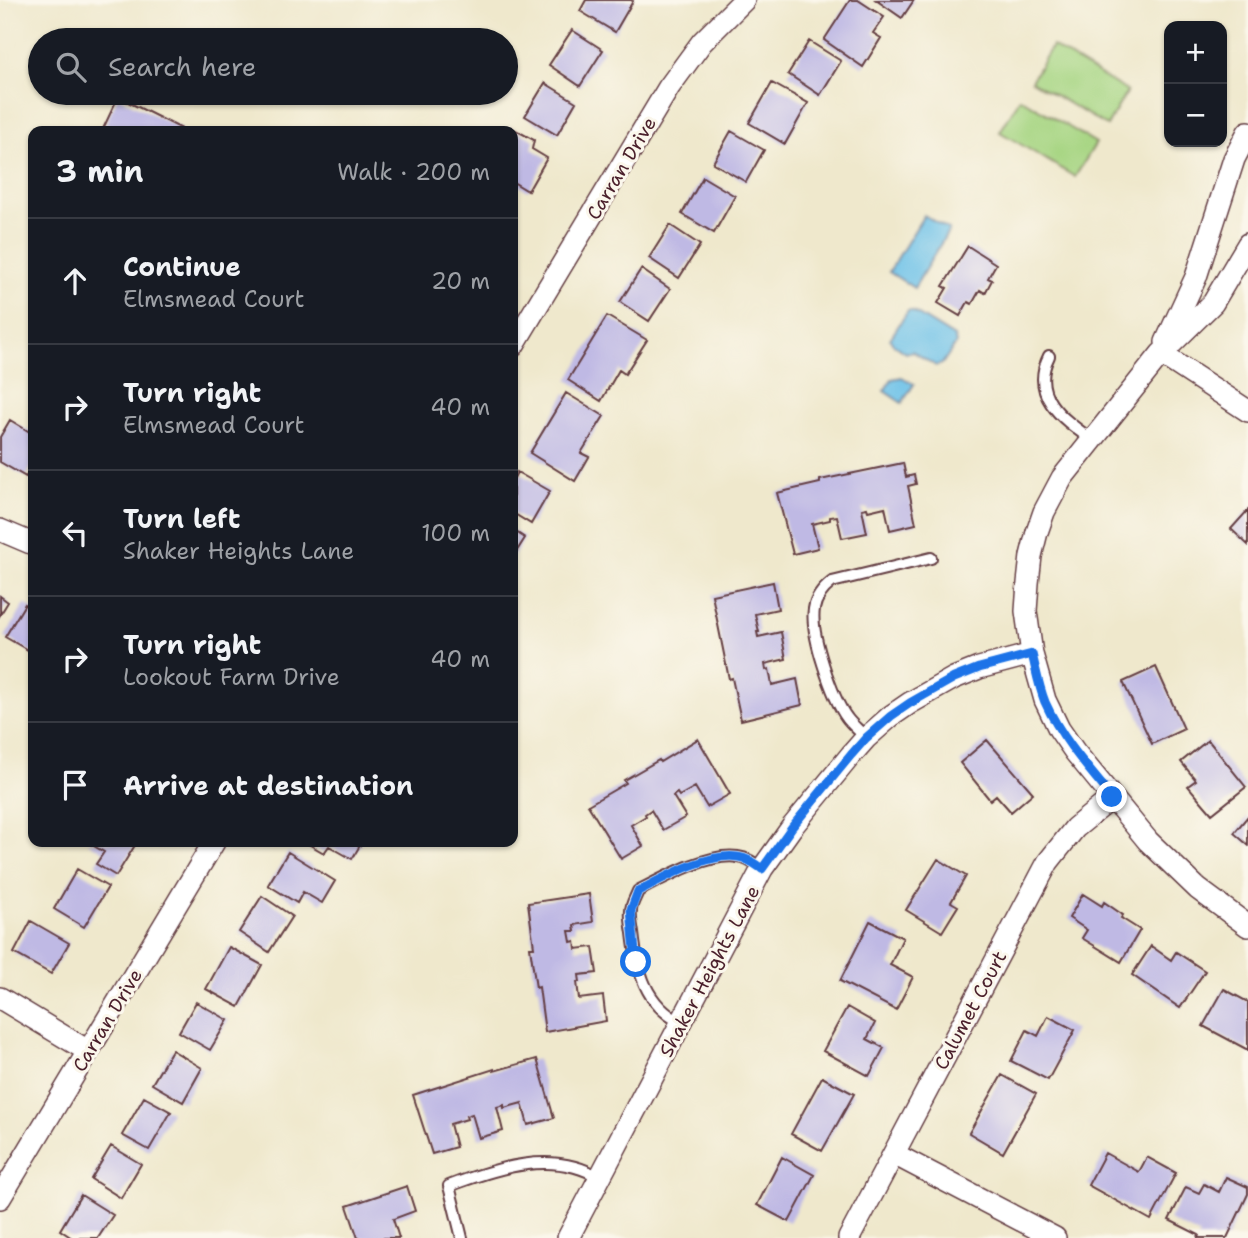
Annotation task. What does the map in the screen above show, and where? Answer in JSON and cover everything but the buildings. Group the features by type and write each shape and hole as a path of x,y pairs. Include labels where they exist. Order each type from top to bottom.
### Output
{"street":[{"name":"Carran Drive","path":"518,338 669,87 702,42 744,0"},
{"path":"1161,354 1196,277 1234,159 1248,132"},
{"path":"1248,244 1213,303 1161,354 1062,478 1037,532 1027,583 1026,611 1032,654 1045,700 1059,729 1075,752 1148,841 1198,889 1248,926"},
{"path":"1161,354 1248,411"},
{"path":"0,530 28,542"},
{"name":"Shaker Heights Lane","path":"568,1238 762,869 792,827 866,738 910,703 954,678 979,668 1032,654"},
{"name":"Calumet Court","path":"849,1238 1048,862 1076,828 1112,797"},
{"name":"Carran Drive","path":"0,1198 211,847"},
{"path":"0,998 88,1051"},
{"path":"894,1154 1055,1238"}],"lane":[{"path":"1049,356 1042,374 1047,398 1069,423 1092,440"},
{"path":"866,738 846,717 828,678 816,629 814,611 817,599 823,589 832,582 931,558"},
{"path":"682,1023 669,1017 657,1006 636,962 631,910 638,891 685,867 722,857 737,856 750,860 762,869"},
{"path":"461,1238 449,1186 488,1171 524,1164 561,1163 588,1170 600,1178"}],"green space":[{"path":"1052,46 1127,91 1107,126 1031,81"},
{"path":"1020,98 1096,143 1075,177 1000,132"}],"water":[{"path":"924,215 949,230 914,288 889,272"},
{"path":"908,311 954,337 956,343 942,364 936,366 912,351 906,353 892,343 890,339"},
{"path":"902,377 914,384 902,403 884,391 892,379"}],"route":[{"path":"636,962 631,910 638,891 685,867 722,857 737,856 750,860 762,869 792,827 866,738 910,703 954,678 979,668 1032,654 1045,700 1059,729 1112,797"}]}
